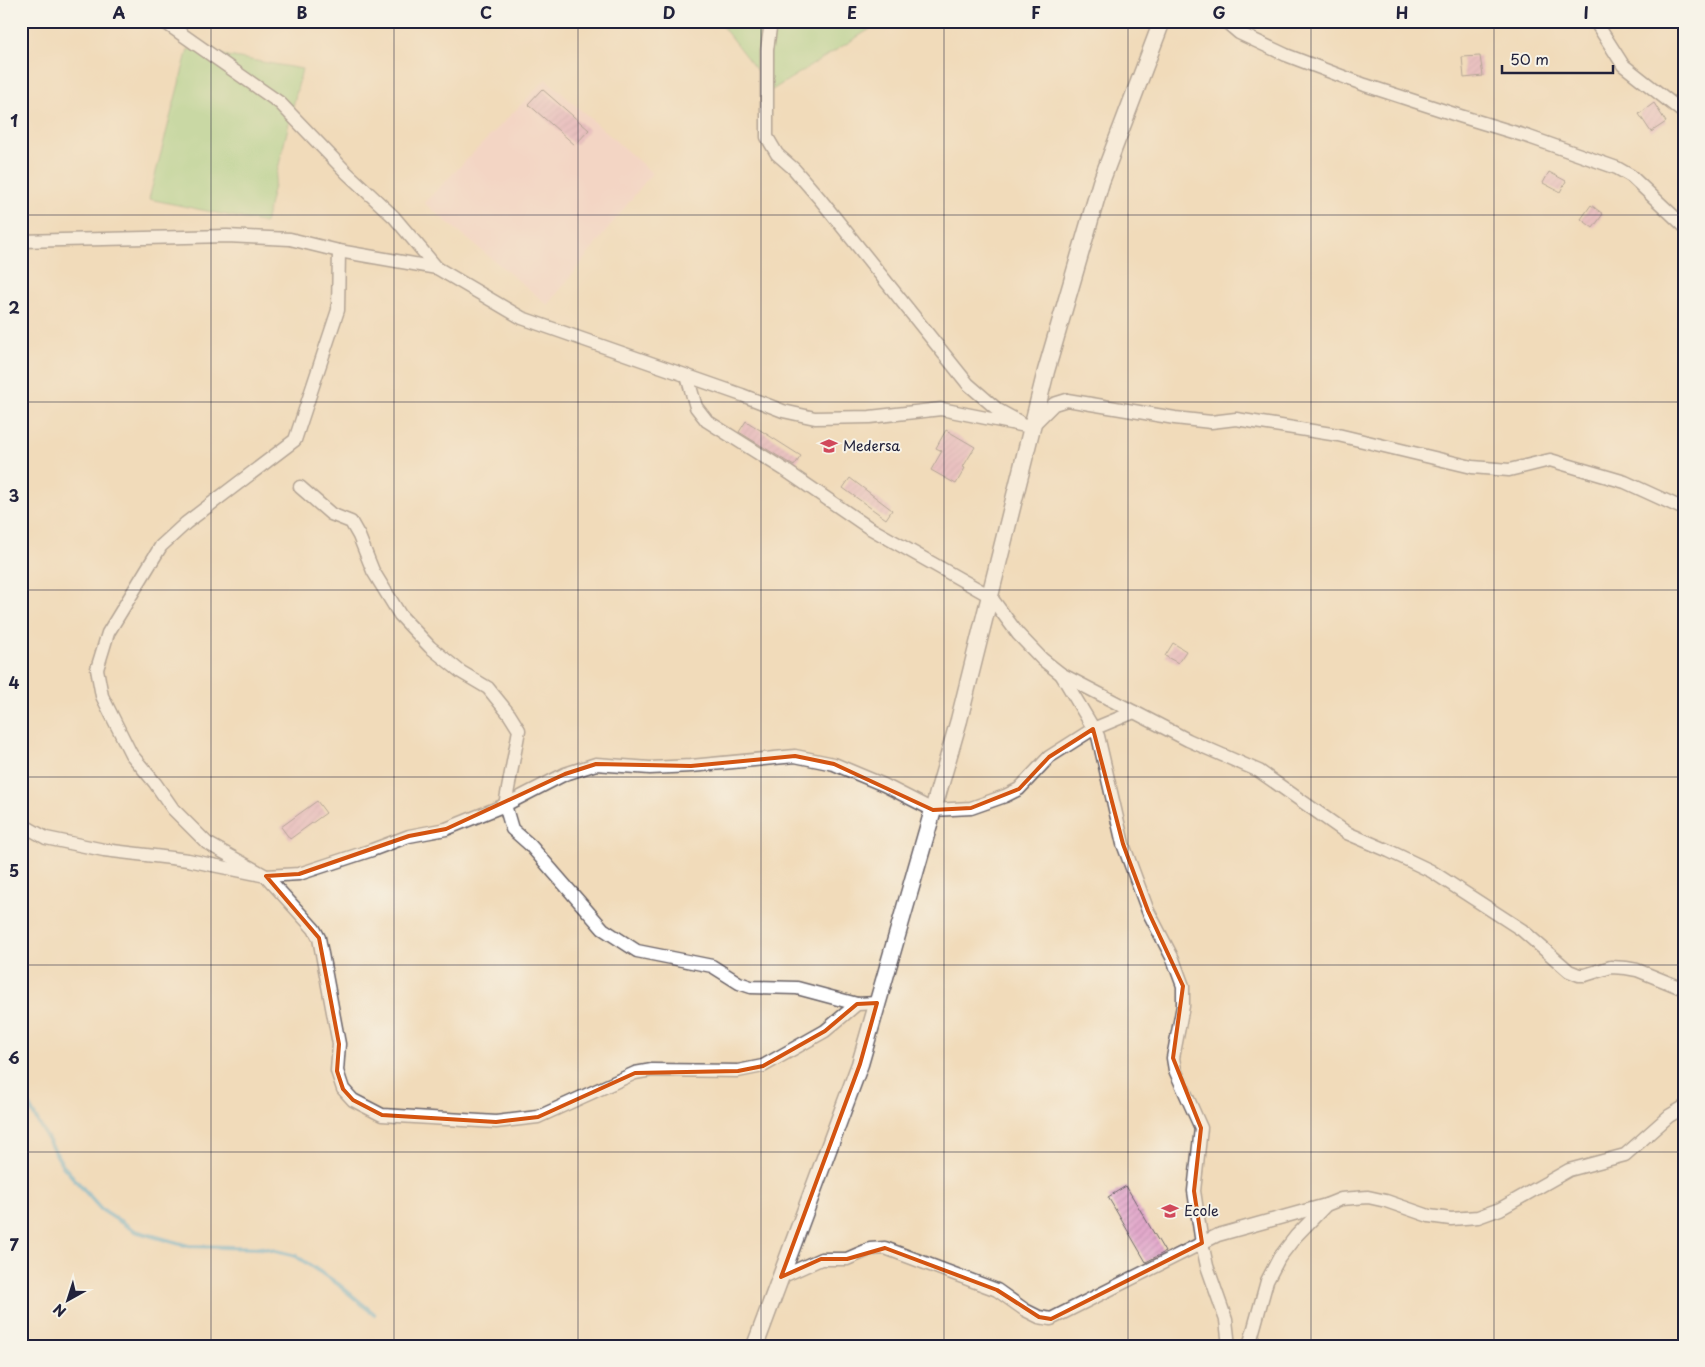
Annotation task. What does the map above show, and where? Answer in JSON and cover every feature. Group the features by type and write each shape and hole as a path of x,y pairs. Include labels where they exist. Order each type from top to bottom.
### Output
{"street":[{"path":"163,21 280,103 347,173 394,217 437,268 522,318 742,395 782,411 815,418 870,417 941,409 1032,427"},
{"path":"771,21 767,50 767,137 777,154 794,169 820,199 968,384 998,410 1032,427"},
{"path":"755,1346 860,1064 960,720 1046,372 1101,182 1162,21"},
{"path":"1225,21 1239,33 1286,55 1365,85 1529,137 1617,168 1631,176 1684,226"},
{"path":"1595,21 1622,65 1684,114"},
{"path":"21,241 227,236 290,239 340,251 437,268"},
{"path":"340,251 338,310 295,440 186,523 161,546 108,633 97,669 102,696 131,754 173,809 207,843 266,876 314,929 319,938 339,1044 337,1071 343,1089 353,1100 382,1115 496,1122 538,1117 635,1073 652,1070 738,1071 763,1066 825,1031 857,1004"},
{"path":"687,376 696,407 707,421 785,470 868,527 990,596 1018,634 1042,659 1062,674 1188,740 1259,771 1347,833 1431,871 1522,930 1569,971 1585,975 1611,967 1626,968 1637,970 1684,989"},
{"path":"1032,427 1054,404 1068,400 1175,418 1211,422 1236,419 1338,435 1472,467 1509,470 1550,460 1626,482 1684,509"},
{"path":"300,487 331,514 351,522 359,536 373,571 400,615 430,647 462,672 488,688 509,714 519,730 504,805 512,830 530,845 603,929 637,951 712,966 739,983 751,988 797,988 857,1004 877,1003"},
{"path":"1062,674 1098,736 1123,844 1148,910 1173,959 1183,986 1183,1006 1173,1058 1175,1070 1201,1128 1194,1191 1207,1266 1226,1320 1229,1346"},
{"path":"21,824 46,838 94,848 188,860 266,876 299,874 409,836 446,829 504,805 565,774 596,764 650,768 795,756 834,764 884,785 933,810 971,808 1019,789 1049,757 1093,729 1134,712"},
{"path":"781,1277 821,1259 847,1259 870,1249 884,1248 997,1290 1025,1310 1039,1317 1051,1319 1218,1235 1326,1205 1341,1199 1368,1197 1386,1201 1429,1216 1452,1219 1478,1217 1500,1209 1569,1170 1625,1155 1669,1116 1684,1107"},
{"path":"1250,1346 1267,1281 1278,1258 1326,1205"}],"highlighted area":[{"path":"1093,729 1123,844 1148,911 1183,986 1173,1058 1201,1128 1194,1191 1202,1243 1051,1319 1039,1317 997,1290 885,1248 847,1259 821,1259 781,1277 860,1064 877,1003 857,1004 825,1031 763,1066 738,1071 635,1073 538,1117 496,1122 382,1115 353,1100 343,1089 337,1071 339,1044 319,938 266,876 299,874 409,836 446,829 565,774 596,764 691,766 795,756 834,764 933,810 971,808 1019,789 1049,757"}],"shaded area":[{"path":"546,79 652,173 548,305 424,203"}],"green space":[{"path":"718,21 883,21 772,90"},
{"path":"188,49 302,69 265,223 149,199"}],"building":[{"path":"1480,56 1483,76 1464,78 1462,57"},
{"path":"542,89 589,130 575,145 528,104"},
{"path":"1654,103 1666,122 1651,132 1639,114"},
{"path":"1549,172 1566,181 1560,192 1543,183"},
{"path":"1591,205 1603,214 1593,228 1581,219"},
{"path":"746,421 801,456 794,466 739,432"},
{"path":"946,430 975,447 963,467 965,468 956,484 931,470 942,451 936,448"},
{"path":"850,478 892,510 886,519 843,488"},
{"path":"1173,643 1186,651 1178,663 1165,656"},
{"path":"317,801 326,813 290,839 281,827"},
{"path":"1126,1186 1165,1252 1146,1262 1108,1197"}],"waterway":[{"path":"21,1092 63,1166 101,1209 135,1231 188,1246 263,1248 296,1256 338,1284 374,1314"}],"place":[{"name":"Medersa","path":"829,446"},
{"name":"Ecole","path":"1170,1211"}]}
